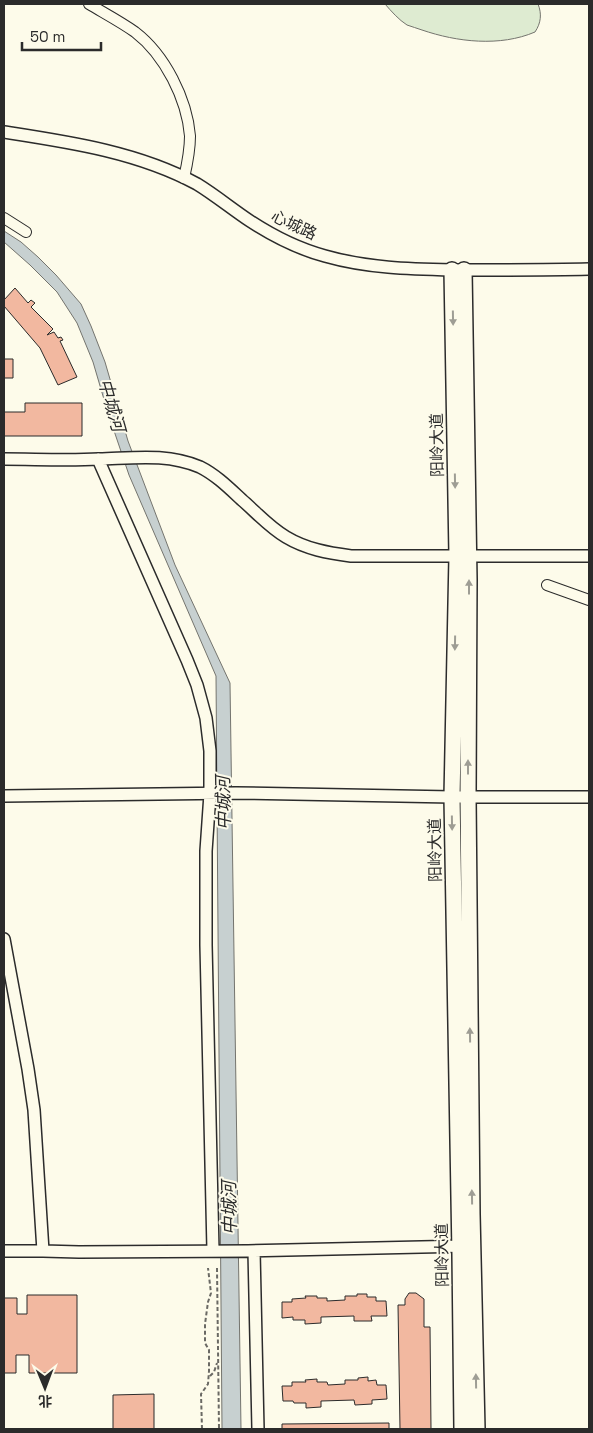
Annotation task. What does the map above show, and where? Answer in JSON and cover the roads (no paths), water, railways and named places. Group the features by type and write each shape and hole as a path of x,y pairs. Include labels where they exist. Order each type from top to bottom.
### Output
{"main road":[{"name":"阳岭大道","path":"458,270 468,797 466,1246 462,1429"},
{"name":"阳岭大道","path":"463,556 452,797 466,1246 476,1429"}],"street":[{"path":"89,4 136,33 164,64 174,82 184,108 190,136 184,178"},
{"name":"心城路","path":"4,132 58,140 138,159 184,178 211,193 250,221 277,237 324,256 372,266 405,269 589,269"},
{"path":"4,218 26,232"},
{"path":"4,459 98,460 140,456 181,460 201,468 218,478 268,524 285,536 303,546 326,553 350,556 589,556"},
{"path":"98,460 197,685 207,726 210,751 210,794 206,851 206,945 214,1250"},
{"path":"547,585 589,600"},
{"path":"4,796 236,793 452,797 589,797"},
{"path":"4,939 33,1102 43,1251"},
{"path":"4,1251 251,1251 466,1246"},
{"path":"251,1251 258,1429"}],"water":[{"name":"中城河","path":"4,231 21,242 38,257 81,304 105,362 128,441 175,565 230,683 241,1429 222,1429 216,676 129,475 93,362 77,323 57,292 4,242"}]}
